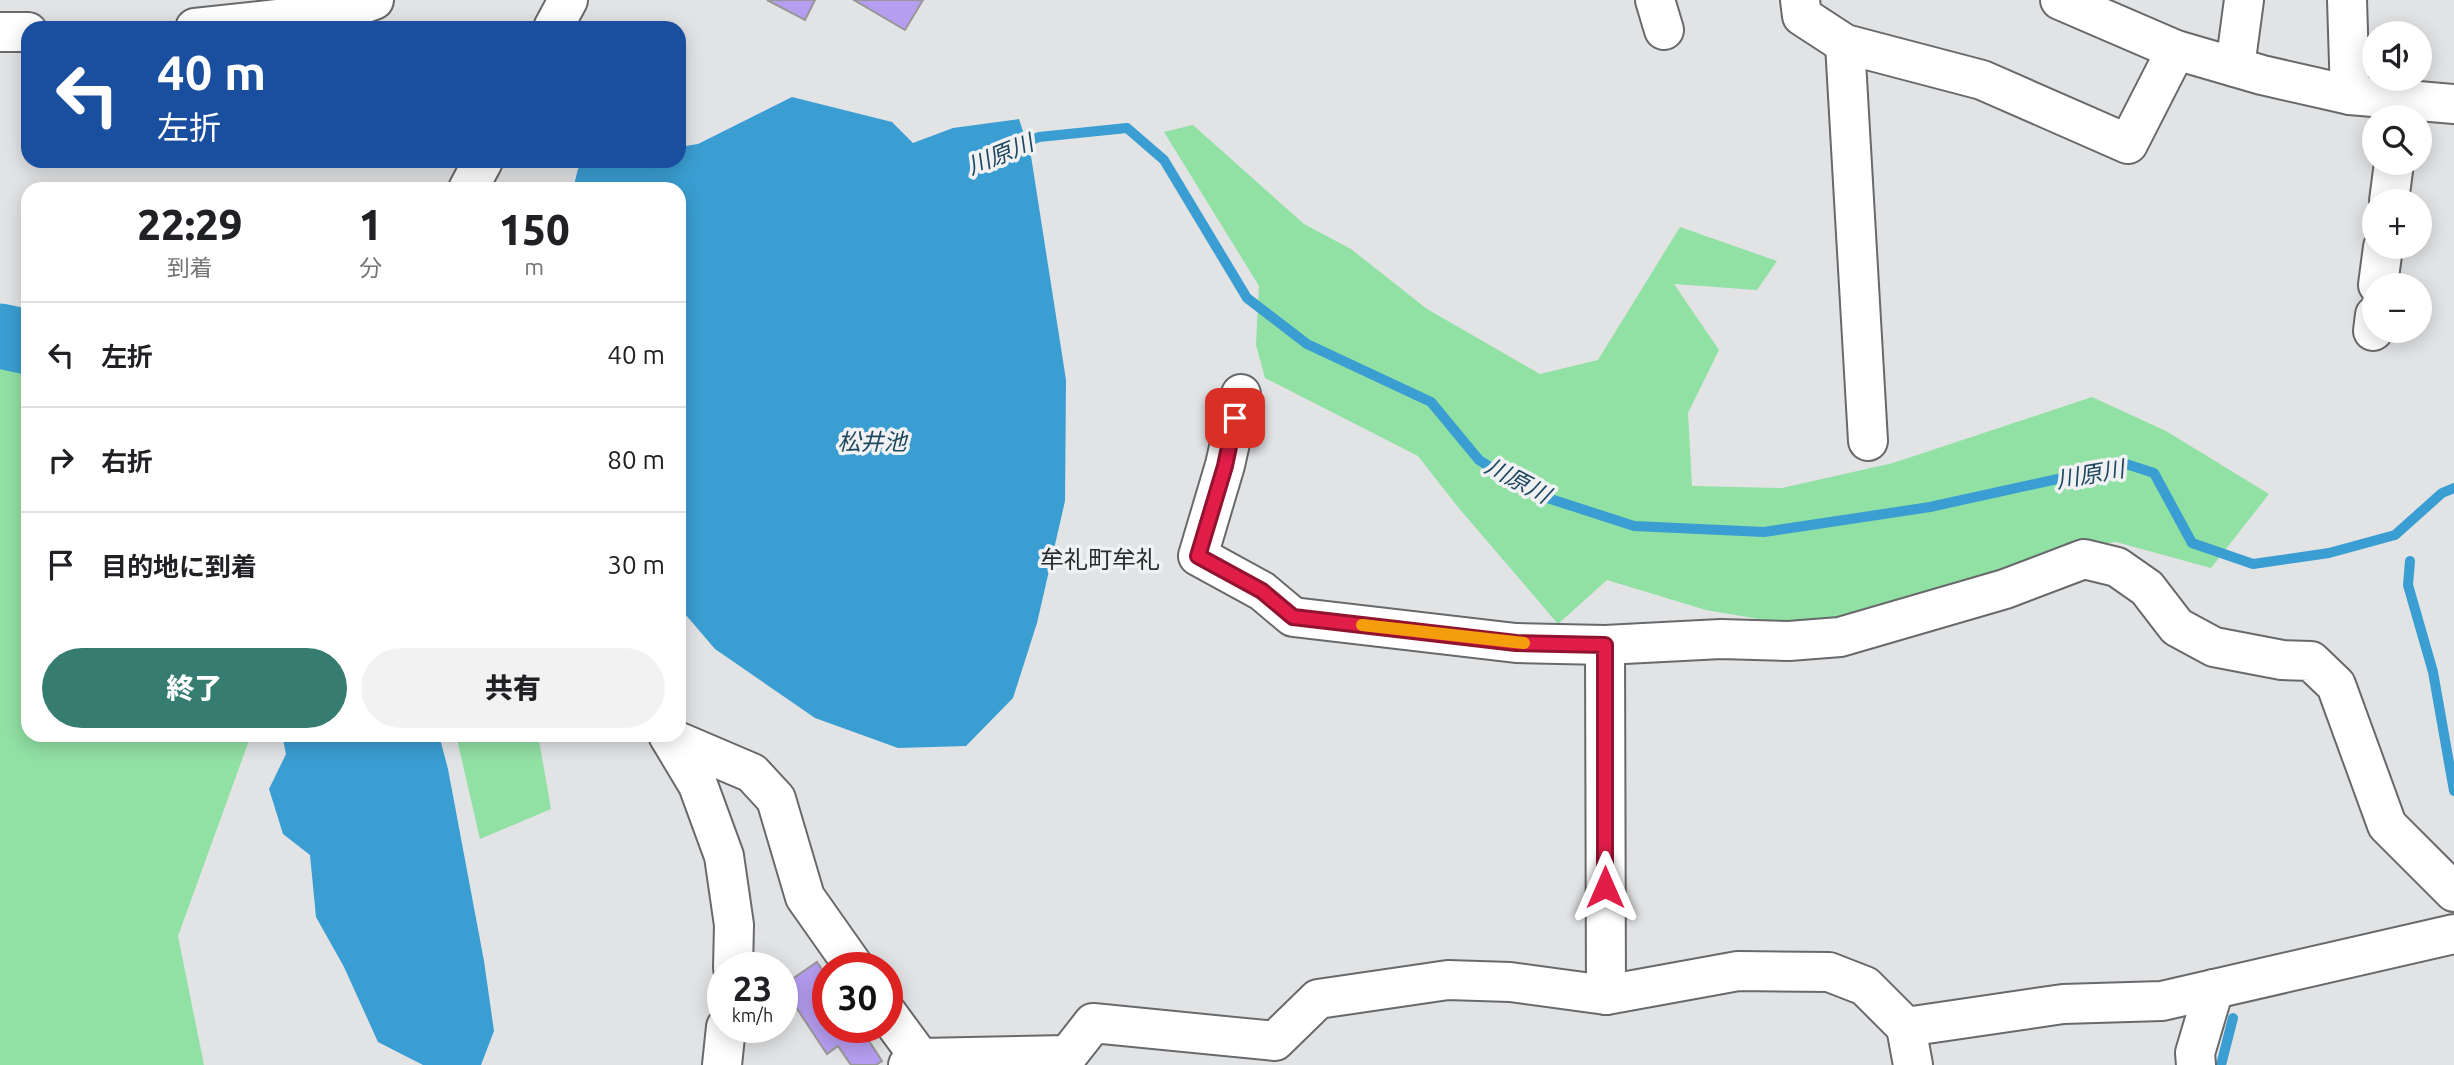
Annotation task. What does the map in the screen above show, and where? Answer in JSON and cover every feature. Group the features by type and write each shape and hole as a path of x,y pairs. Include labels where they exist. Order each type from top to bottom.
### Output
{"street":[{"path":"259,21 341,12 374,0"},
{"path":"557,21 568,0"},
{"path":"1800,0 1802,16 1845,44 1982,80 2128,144 2176,50"},
{"path":"2060,0 2176,50 2389,105"},
{"path":"2235,67 2244,0"},
{"path":"2347,0 2350,95"},
{"path":"0,32 21,33"},
{"path":"1845,44 1868,441"},
{"path":"2432,106 2454,104"},
{"path":"1241,394 1225,466 1198,556 1262,591 1293,617 1516,643 1605,645 1721,639 1789,641 1840,637 2006,589 2084,559 2117,567 2147,588 2177,626 2214,647 2282,660 2311,661 2336,685 2387,825 2454,892"},
{"path":"1605,645 1606,995"},
{"path":"672,742 698,785 724,856 734,925 733,952"},
{"path":"681,742 752,773 776,799 805,897 844,952"},
{"path":"1906,1027 2063,1004 2162,1001 2454,934"},
{"path":"903,1042 914,1062 1068,1055 1093,1023 1275,1041 1318,999 1448,980 1510,982 1606,995 1738,971 1829,972 1866,986 1906,1027 1913,1065"},
{"path":"2196,1065 2195,1053 2214,989"},
{"path":"722,1065 724,1043"}],"green space":[{"path":"1193,125 1304,224 1351,249 1427,309 1540,374 1598,360 1680,227 1777,261 1757,290 1674,284 1719,350 1688,413 1692,486 1782,488 1893,463 2092,397 2166,431 2269,494 2211,568 2116,542 2057,549 1919,603 1812,628 1706,610 1607,580 1558,624 1418,456 1265,378 1256,345 1259,286 1164,132"},
{"path":"0,351 21,356 21,742 248,742 178,936 204,1065 0,1065"},
{"path":"458,742 539,742 551,809 480,839"}],"water":[{"name":"松井池","path":"792,97 892,122 913,143 953,128 1019,119 1031,156 1066,380 1065,501 1037,623 1013,698 966,746 898,748 815,718 715,649 686,615 686,182 575,182 579,168 686,168 686,146 698,144"},
{"path":"283,742 441,742 484,961 494,1031 481,1065 423,1065 378,1042 344,967 316,917 310,855 283,834 269,789 286,754"}],"building":[{"path":"767,0 815,0 805,20"},
{"path":"854,0 923,0 905,30"},
{"path":"812,965 812,1031 798,1010 798,975"},
{"path":"820,1043 870,1043 882,1061 876,1065 851,1065 838,1046 827,1054"}],"waterway":[{"name":"川原川","path":"1013,148 1039,137 1127,128 1164,160 1247,298 1307,344 1431,402 1479,460 1532,493 1634,526 1764,532 1930,507 2126,464 2154,473 2192,543 2253,564 2329,553 2395,535 2442,493 2454,488"},
{"name":"川原川","path":"0,336 21,340"},
{"path":"2410,561 2408,585 2433,672 2454,791"},
{"path":"2221,1065 2233,1018"}],"slow traffic":[{"path":"1362,625 1524,643"}],"district":[{"name":"牟礼町牟礼","path":"1100,559"}],"route":[{"path":"1235,418 1225,466 1198,556 1221,566 1262,591 1293,617 1516,643 1605,645 1605,887"}]}
